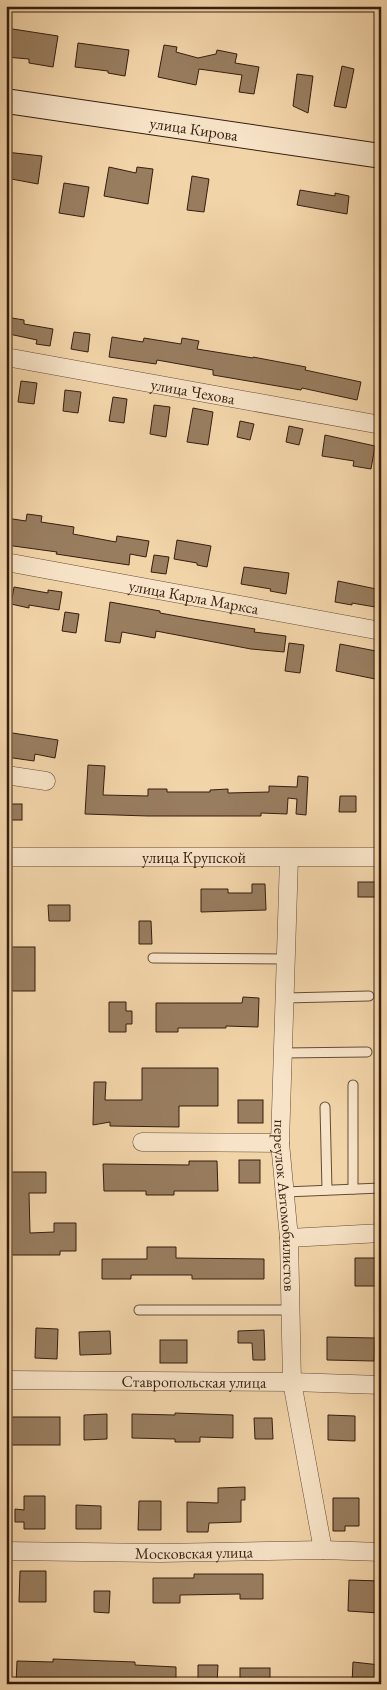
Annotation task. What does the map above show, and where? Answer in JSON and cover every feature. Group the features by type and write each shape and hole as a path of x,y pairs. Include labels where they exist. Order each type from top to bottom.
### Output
{"main road":[{"name":"улица Кирова","path":"6,101 381,156"}],"street":[{"name":"улица Чехова","path":"6,357 381,425"},
{"name":"улица Карла Маркса","path":"6,562 381,631"},
{"path":"6,775 46,781"},
{"name":"улица Крупской","path":"6,857 381,857"},
{"name":"переулок Автомобилистов","path":"289,858 280,1142 289,1238 292,1382 323,1550"},
{"path":"142,1142 280,1142"},
{"path":"289,1238 381,1233"},
{"name":"Ставропольская улица","path":"6,1380 292,1382 381,1385"},
{"name":"Московская улица","path":"6,1551 160,1554 323,1550 381,1552"}],"lane":[{"path":"153,958 286,958"},
{"path":"285,998 369,996"},
{"path":"283,1053 367,1052"},
{"path":"353,1085 353,1189"},
{"path":"325,1107 327,1190"},
{"path":"285,1192 381,1188"},
{"path":"139,1310 290,1310"}],"building":[{"path":"6,28 58,36 53,67 29,63 29,59 6,57"},
{"path":"78,43 129,50 125,76 108,73 108,71 75,67"},
{"path":"164,45 177,47 176,52 198,58 216,54 217,50 237,54 235,63 259,67 254,94 239,92 242,75 199,69 196,85 158,77"},
{"path":"342,66 354,69 346,108 334,106"},
{"path":"297,74 313,76 308,113 293,106"},
{"path":"6,152 42,156 38,184 6,178"},
{"path":"109,167 136,173 137,167 153,169 148,204 104,196"},
{"path":"192,176 209,179 204,212 187,210"},
{"path":"64,183 89,187 84,217 59,213"},
{"path":"300,190 335,196 335,193 349,196 347,214 297,205"},
{"path":"12,318 24,320 24,324 53,329 50,346 36,344 37,340 9,334"},
{"path":"74,332 90,334 88,352 71,349"},
{"path":"112,337 143,342 144,338 181,344 182,338 199,341 197,349 306,367 305,370 361,382 357,400 302,388 301,390 213,375 213,370 157,360 156,364 109,357"},
{"path":"21,381 37,383 34,404 18,402"},
{"path":"65,390 81,392 78,413 63,411"},
{"path":"113,397 127,399 124,423 109,421"},
{"path":"154,405 170,407 166,437 150,434"},
{"path":"193,408 213,412 208,445 187,442"},
{"path":"240,421 254,424 250,440 237,437"},
{"path":"289,426 303,429 299,445 286,442"},
{"path":"325,435 375,446 371,469 353,466 354,461 322,456"},
{"path":"27,514 42,516 41,522 74,527 73,534 116,542 117,536 149,541 146,557 130,554 129,565 6,545 6,518 26,521"},
{"path":"177,540 211,546 207,567 197,565 197,563 174,559"},
{"path":"154,555 169,557 166,574 151,572"},
{"path":"244,567 289,573 286,594 270,591 271,589 241,584"},
{"path":"338,581 381,590 381,608 335,602"},
{"path":"14,587 48,593 48,590 62,592 59,610 29,605 29,608 11,604"},
{"path":"110,602 160,611 160,613 255,629 254,632 286,636 284,652 251,649 156,631 155,638 122,632 120,643 105,641"},
{"path":"65,612 79,614 76,633 62,631"},
{"path":"289,643 304,645 300,673 285,671"},
{"path":"340,644 381,652 380,680 336,671"},
{"path":"6,732 58,740 55,758 35,754 34,761 6,757"},
{"path":"88,765 105,766 103,795 148,796 148,789 167,789 167,792 210,792 210,790 228,789 228,793 269,792 269,786 297,787 298,776 308,777 306,815 296,814 297,799 288,798 287,814 261,813 261,816 148,816 85,814"},
{"path":"340,796 356,796 356,812 339,812"},
{"path":"6,804 22,804 22,820 6,820"},
{"path":"358,882 381,882 381,897 358,897"},
{"path":"252,884 265,884 266,910 201,912 201,889 228,889 228,893 252,893"},
{"path":"48,905 70,905 70,921 49,921"},
{"path":"139,921 151,921 152,944 139,944"},
{"path":"6,947 35,947 35,991 6,991"},
{"path":"243,997 259,998 258,1027 178,1028 178,1032 156,1032 156,1003 242,1003"},
{"path":"109,1002 126,1002 126,1011 132,1011 132,1024 126,1024 126,1032 109,1032"},
{"path":"142,1068 218,1068 218,1106 179,1106 179,1127 110,1126 110,1122 93,1125 94,1082 106,1082 105,1100 142,1100"},
{"path":"238,1100 263,1100 263,1123 238,1123"},
{"path":"239,1160 260,1160 260,1183 239,1183"},
{"path":"189,1161 217,1161 218,1191 174,1191 174,1195 146,1195 146,1191 104,1191 103,1164 189,1165"},
{"path":"6,1172 46,1172 46,1193 29,1193 30,1233 54,1232 54,1223 76,1223 76,1251 60,1251 60,1255 6,1255"},
{"path":"147,1247 176,1247 176,1258 264,1259 264,1279 192,1279 192,1275 131,1275 131,1279 102,1279 102,1259 147,1259"},
{"path":"355,1258 377,1258 376,1286 355,1286"},
{"path":"36,1328 58,1329 57,1359 35,1358"},
{"path":"264,1330 265,1360 253,1360 252,1343 238,1343 238,1331"},
{"path":"110,1331 111,1354 80,1355 79,1332"},
{"path":"327,1337 375,1338 374,1361 327,1360"},
{"path":"160,1340 187,1340 187,1363 160,1363"},
{"path":"175,1413 233,1415 233,1438 200,1437 200,1442 175,1442 175,1439 132,1438 132,1414 175,1415"},
{"path":"107,1414 107,1439 84,1440 84,1415"},
{"path":"328,1415 355,1416 355,1441 328,1440"},
{"path":"6,1417 60,1417 60,1445 6,1445"},
{"path":"254,1418 272,1418 273,1439 255,1439"},
{"path":"245,1487 245,1500 241,1500 241,1522 209,1523 208,1532 187,1532 187,1502 218,1503 218,1488"},
{"path":"24,1496 45,1496 45,1529 24,1529 24,1522 15,1522 15,1509 24,1510"},
{"path":"333,1498 359,1498 359,1526 345,1526 345,1531 333,1531"},
{"path":"139,1501 161,1501 161,1530 138,1530"},
{"path":"76,1505 101,1506 101,1529 76,1529"},
{"path":"20,1571 46,1571 46,1602 19,1602"},
{"path":"194,1574 263,1574 263,1599 240,1599 240,1594 180,1595 180,1603 153,1603 153,1578 194,1578"},
{"path":"349,1580 380,1581 379,1613 348,1611"},
{"path":"94,1591 110,1591 109,1613 94,1612"},
{"path":"53,1659 135,1662 135,1665 176,1667 176,1684 16,1684 17,1661 53,1662"},
{"path":"353,1662 380,1665 378,1684 352,1684"},
{"path":"198,1665 218,1665 217,1684 198,1684"},
{"path":"240,1668 270,1668 270,1684 240,1684"}]}
